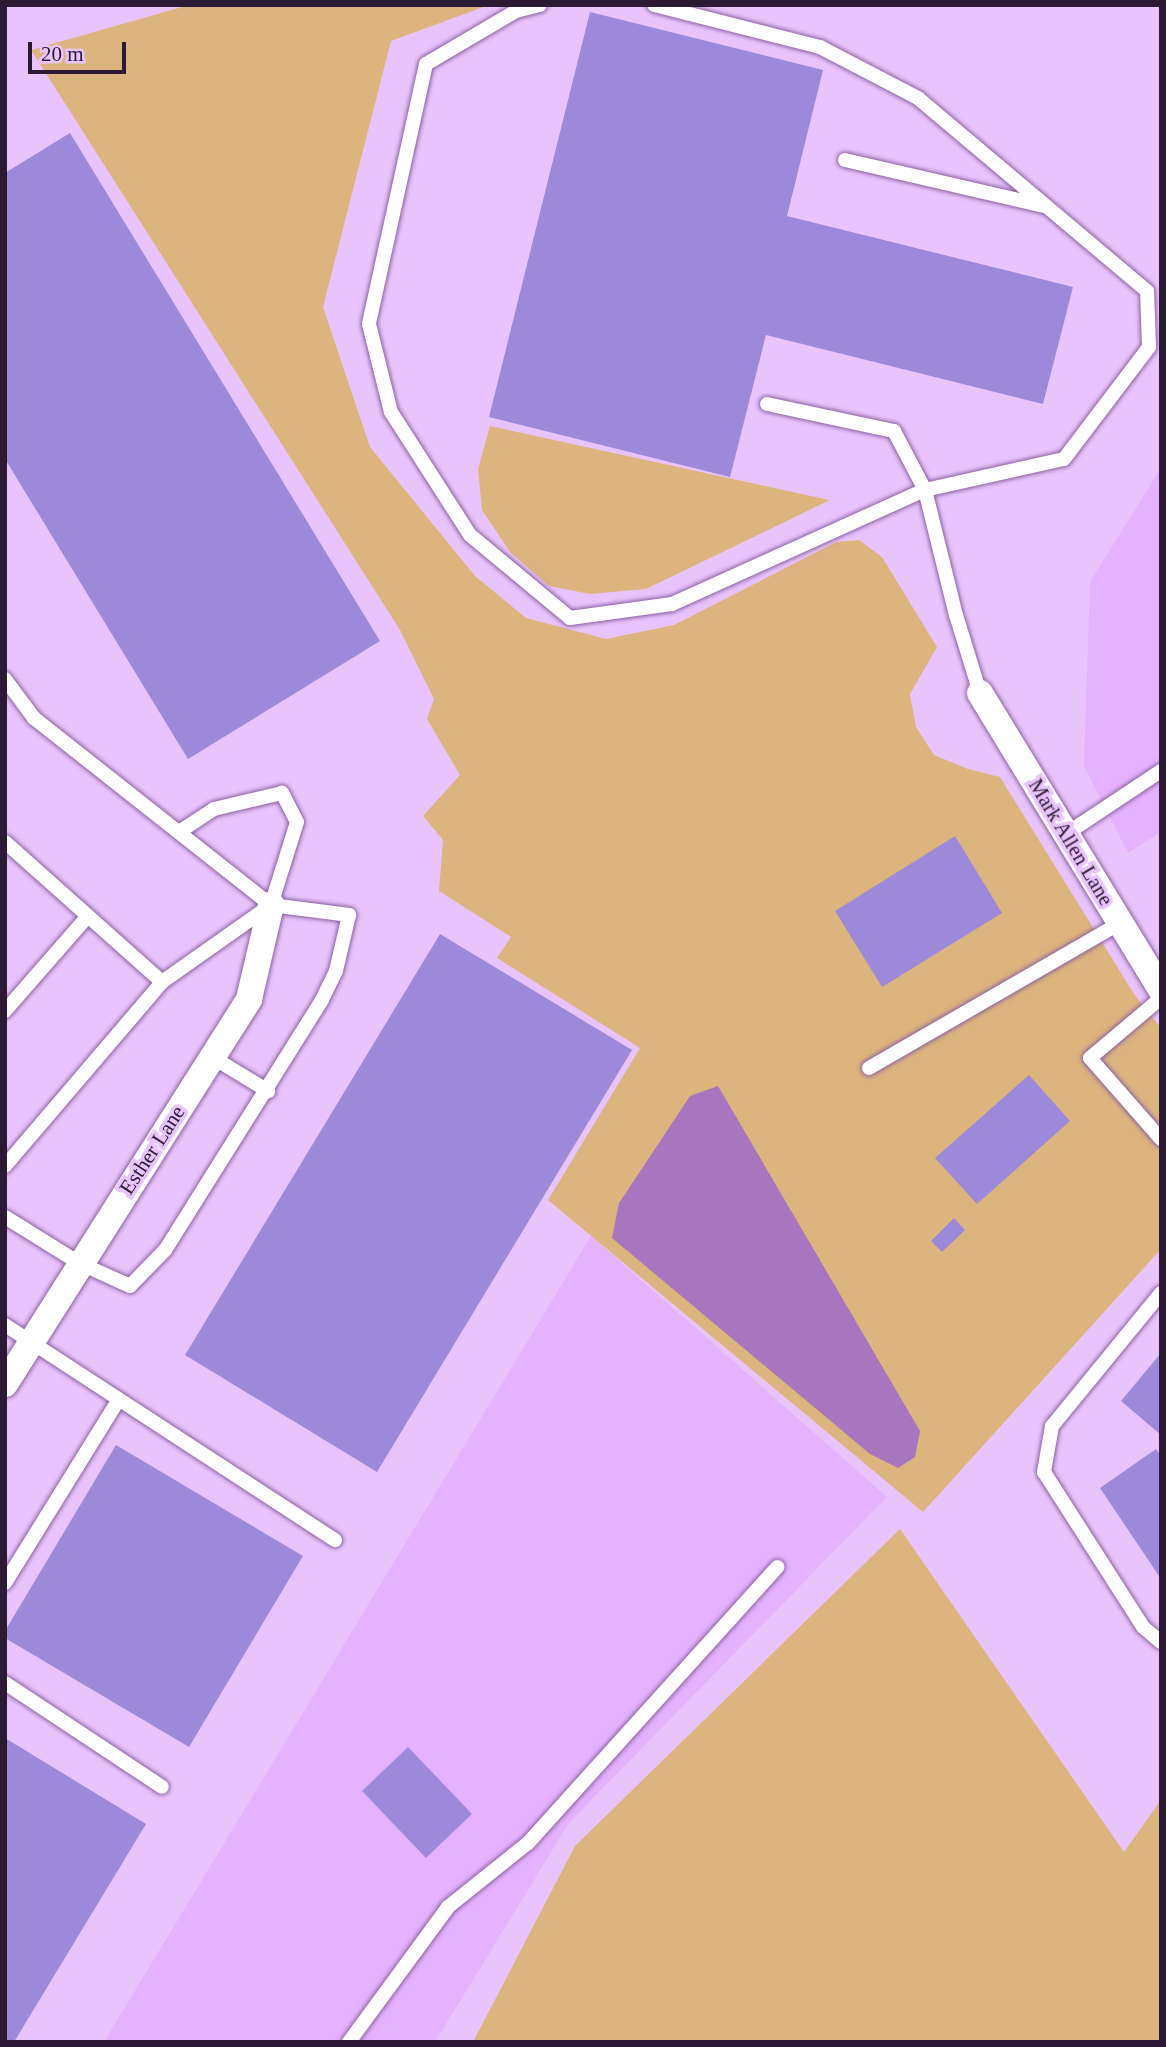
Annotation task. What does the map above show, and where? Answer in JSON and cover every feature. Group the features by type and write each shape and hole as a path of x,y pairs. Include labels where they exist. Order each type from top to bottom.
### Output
{"street":[{"name":"Mark Allen Lane","path":"981,692 1161,990"},
{"name":"Esther Lane","path":"5,1384 79,1263 249,999 271,905"}],"lane":[{"path":"540,5 516,11 426,64 369,324 391,412 470,535 570,618 672,604 925,490 1064,459 1149,347 1147,290 918,98 820,47 654,5"},
{"path":"845,160 1048,208"},
{"path":"767,404 894,431 925,490 956,615 981,692"},
{"path":"5,679 34,718 271,905 349,915 336,971 268,1091 165,1250 130,1286 79,1263 5,1217"},
{"path":"1066,834 1161,771"},
{"path":"5,1166 162,982 271,905 297,822 282,793 214,809 179,832"},
{"path":"5,842 162,982"},
{"path":"5,1011 88,916"},
{"path":"869,1068 1119,923"},
{"path":"1161,998 1090,1058 1161,1139"},
{"path":"212,1057 268,1091"},
{"path":"1161,1293 1052,1426 1044,1472 1143,1627 1161,1642"},
{"path":"5,1325 335,1540"},
{"path":"5,1583 119,1399"},
{"path":"349,2042 448,1907 528,1843 777,1567"},
{"path":"5,1683 162,1787"}],"shaded area":[{"path":"189,5 489,5 391,41 323,307 370,447 475,576 526,618 606,639 674,625 836,542 859,540 882,557 937,647 910,694 916,727 934,755 968,769 1000,777 1134,994 1161,1028 1161,1249 923,1512 548,1200 640,1048 497,958 511,937 439,891 443,840 423,816 460,775 427,719 434,699 400,630 31,50"},
{"path":"490,426 830,500 646,589 590,594 549,586 510,552 482,510 478,469"},
{"path":"1161,468 1161,832 1128,853 1084,766 1090,582"},
{"path":"718,1086 920,1431 915,1457 898,1468 870,1454 612,1238 619,1203 690,1096"},
{"path":"591,1236 887,1497 569,1823 435,2042 104,2042"},
{"path":"900,1529 1124,1852 1161,1800 1161,2042 473,2042 575,1846"}],"building":[{"path":"590,12 823,70 787,216 1073,287 1043,404 766,335 730,477 489,417"},
{"path":"70,133 380,641 188,759 5,459 5,173"},
{"path":"955,836 1002,913 882,987 835,911"},
{"path":"440,934 632,1050 377,1472 185,1355"},
{"path":"1029,1075 1070,1121 977,1204 935,1158"},
{"path":"954,1218 965,1230 942,1252 931,1241"},
{"path":"1161,1353 1161,1435 1121,1401"},
{"path":"116,1445 303,1556 189,1747 5,1638 5,1631"},
{"path":"1156,1449 1161,1456 1161,1579 1100,1488"},
{"path":"5,1738 146,1824 14,2042 5,2042"},
{"path":"408,1747 472,1814 426,1858 362,1791"}]}
